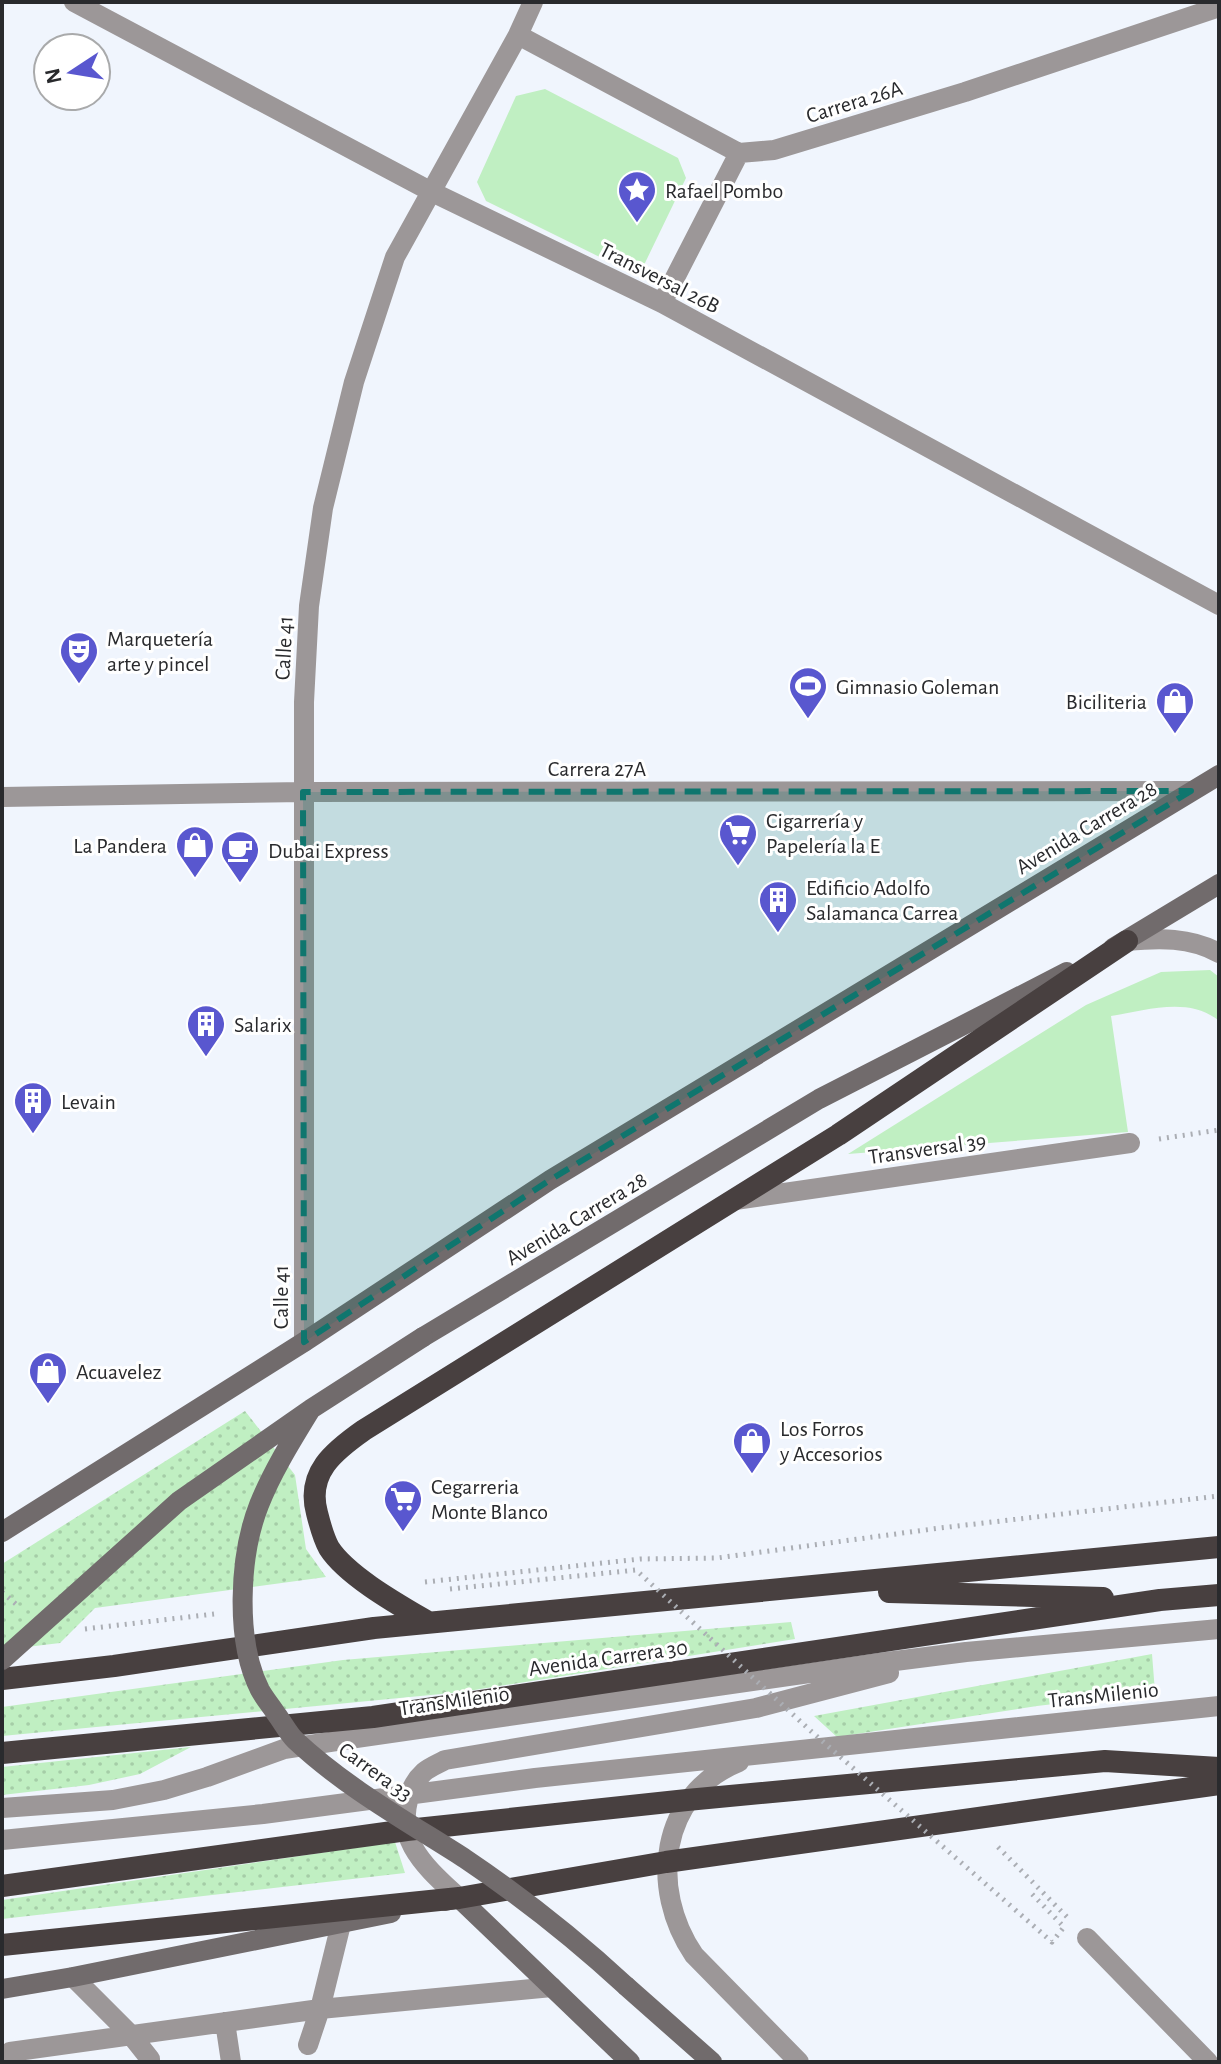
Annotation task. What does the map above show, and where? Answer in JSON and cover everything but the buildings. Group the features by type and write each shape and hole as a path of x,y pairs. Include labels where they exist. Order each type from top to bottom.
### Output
{"highway":[{"path":"428,1622 378,1591 330,1550 322,1533 314,1500 316,1478 326,1461 342,1445 838,1135 1127,941"},
{"path":"2,1679 428,1622 1219,1547"},
{"path":"796,1589 1160,1600"},
{"name":"Avenida Carrera 30","path":"2,1753 373,1717 1160,1600 1219,1595"},
{"path":"2,1886 407,1830 687,1800 1105,1761 1219,1768"},
{"path":"2,1945 459,1898 666,1862 1219,1784"}],"main road":[{"name":"Avenida Carrera 28","path":"2,1532 304,1342 550,1180 1219,775"},
{"name":"Avenida Carrera 28","path":"2,1660 179,1501 311,1409 423,1337 819,1099 1127,941 1219,884"},
{"name":"Carrera 33","path":"311,1409 265,1493 249,1538 243,1614 249,1656 260,1689 292,1737 331,1770 531,1904 712,2062"},
{"path":"2,1989 341,1924 459,1898 630,2062"}],"street":[{"name":"Transversal 26B","path":"74,2 432,192 662,303 1219,605"},
{"name":"Calle 41","path":"304,1342 304,702 309,606 323,508 354,382 395,257 518,35 533,2"},
{"name":"Carrera 26A","path":"739,153 774,150 921,106 1219,7"},
{"path":"518,35 739,153 662,303"},
{"name":"Carrera 27A","path":"2,797 303,792 1191,791"},
{"path":"1127,941 1158,938 1184,940 1219,953"},
{"name":"Transversal 39","path":"731,1201 1130,1143"},
{"name":"TransMilenio","path":"2,1808 113,1800 164,1790 284,1749 966,1652 1219,1629"},
{"name":"TransMilenio","path":"409,1795 416,1780 426,1770 445,1760 756,1708 966,1652"},
{"name":"TransMilenio","path":"2,1840 263,1814 535,1778 1219,1706"},
{"name":"TransMilenio","path":"755,1756 712,1777 687,1800 676,1824 666,1862 667,1891 680,1935 710,1974 799,2062"},
{"path":"409,1795 406,1818 411,1845 459,1898"},
{"path":"308,2045 341,1924"},
{"path":"1087,1938 1208,2062"},
{"path":"73,1977 131,2035 150,2059"},
{"path":"2,2059 10,2052 320,2009 552,1987"},
{"path":"225,2022 231,2062"}],"path":[{"path":"1130,1143 1219,1130"},
{"path":"423,1583 640,1559 717,1558 940,1528 1219,1496"},
{"path":"450,1580 450,1589 636,1570 825,1743 1052,1942 1064,1927 1032,1894 1039,1888"},
{"path":"2,1592 26,1611"},
{"path":"81,1629 219,1613"},
{"path":"971,1819 1087,1938"}],"highlighted area":[{"path":"1191,791 550,1180 304,1342 303,792"}],"green space":[{"path":"545,89 678,158 686,178 644,265 622,268 486,201 477,182 516,96"},
{"path":"1210,970 1219,977 1219,1021 1207,1013 1181,1007 1153,1008 1111,1016 1128,1132 848,1154 1086,1005 1161,972"},
{"path":"245,1411 295,1475 306,1549 326,1577 95,1608 60,1643 2,1650 2,1564"},
{"path":"791,1622 795,1639 462,1692 2,1736 2,1707 343,1660"},
{"path":"1152,1654 1155,1692 1037,1706 837,1737 814,1716"},
{"path":"191,1747 140,1774 89,1785 2,1795 2,1767"},
{"path":"395,1842 405,1873 2,1919 2,1900"}],"place":[{"name":"Rafael Pombo","path":"637,224"},
{"name":"Marquetería arte y pincel","path":"79,685"},
{"name":"Gimnasio Goleman","path":"808,720"},
{"name":"Biciliteria","path":"1175,735"},
{"name":"Cigarrería y Papelería la E","path":"738,867"},
{"name":"La Pandera","path":"195,879"},
{"name":"Dubai Express","path":"240,884"},
{"name":"Edificio Adolfo Salamanca Carrea","path":"778,934"},
{"name":"Salarix","path":"206,1058"},
{"name":"Levain","path":"33,1135"},
{"name":"Acuavelez","path":"48,1405"},
{"name":"Los Forros y Accesorios","path":"752,1475"},
{"name":"Cegarreria Monte Blanco","path":"403,1533"}]}
